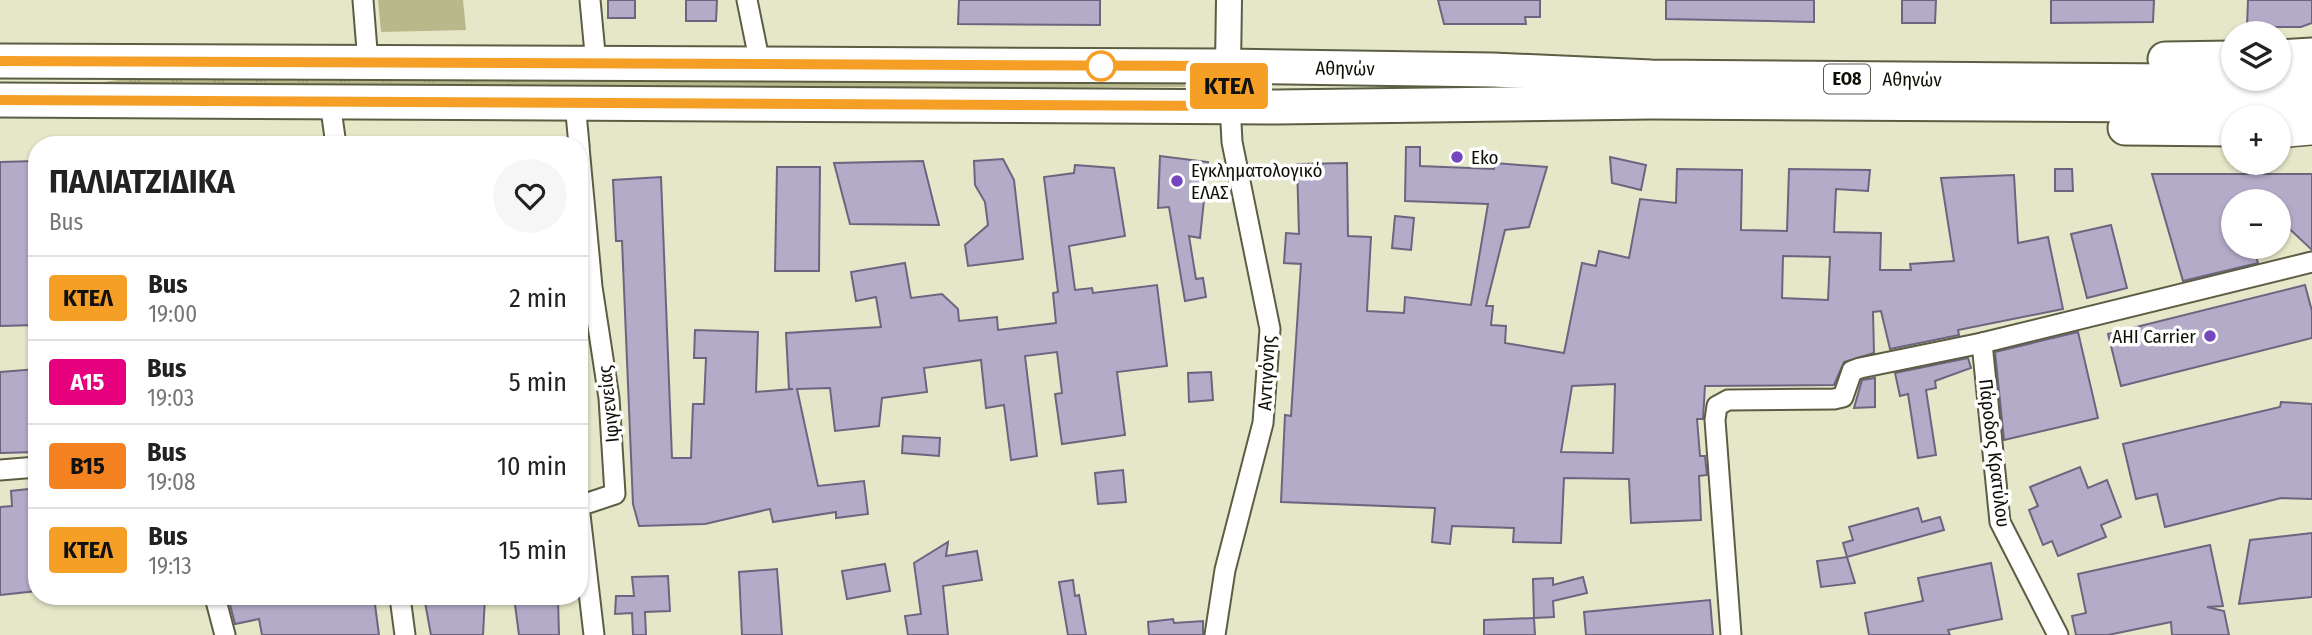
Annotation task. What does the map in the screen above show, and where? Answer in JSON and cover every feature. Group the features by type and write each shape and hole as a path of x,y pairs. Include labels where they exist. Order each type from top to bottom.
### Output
{"highway":[{"path":"1493,70 1557,60 1652,56 2050,60 2221,58"},
{"name":"Αθηνών","path":"0,61 1228,66 1493,70 2042,92 2312,106"},
{"name":"Αθηνών","path":"0,100 1497,106 2042,92 2304,62"},
{"path":"1497,106 1650,122 2221,129"},
{"path":"2291,129 2312,127"},
{"path":"2291,135 2312,141"}],"street":[{"path":"363,0 368,63"},
{"path":"590,0 596,64"},
{"path":"747,0 760,64"},
{"path":"1228,66 1229,0"},
{"name":"Αντιγόνης","path":"1215,635 1225,570 1264,423 1270,329 1232,142 1228,66"},
{"path":"330,102 335,136"},
{"name":"Ιφιγενείας","path":"575,103 578,136"},
{"name":"Ιφιγενείας","path":"588,244 609,398 615,494 588,503"},
{"path":"1731,635 1715,420 1717,406 1728,400 1843,397 1852,371 1860,368 1982,343 2312,262"},
{"name":"Πάροδος Κρατύλου","path":"1982,343 2000,522 2058,635"},
{"path":"0,470 28,468"},
{"name":"Ιφιγενείας","path":"588,583 594,635"},
{"path":"217,605 225,635"},
{"path":"401,605 405,635"}],"green space":[{"path":"378,0 463,0 466,30 381,32"},
{"path":"134,78 1185,82 1185,87 0,91 0,82 103,82"}],"building":[{"path":"608,0 635,0 635,18 608,18"},
{"path":"686,0 717,0 716,21 686,21"},
{"path":"959,0 1100,0 1100,25 958,24"},
{"path":"1438,0 1540,0 1540,17 1525,17 1526,24 1444,24"},
{"path":"1666,0 1814,0 1814,22 1666,19"},
{"path":"1902,0 1936,0 1935,23 1902,23"},
{"path":"2051,0 2154,0 2153,22 2051,23"},
{"path":"2248,0 2312,0 2312,23 2301,27 2291,27 2291,21 2247,21"},
{"path":"1406,147 1420,147 1420,166 1494,169 1495,163 1547,167 1529,227 1505,230 1486,306 1493,306 1491,325 1506,326 1505,343 1564,353 1582,263 1596,266 1599,251 1629,258 1640,199 1676,203 1677,169 1742,170 1741,230 1787,231 1789,169 1870,170 1868,191 1836,189 1834,232 1881,233 1880,270 1911,270 1910,264 1954,261 1941,178 2014,175 2018,243 2048,237 2063,309 1958,330 1959,335 1890,349 1881,311 1873,312 1874,353 1844,362 1834,385 1705,386 1703,419 1697,419 1700,456 1705,456 1707,475 1699,476 1701,520 1631,523 1629,479 1564,478 1561,543 1513,542 1514,528 1452,526 1450,544 1432,542 1435,508 1281,502 1285,415 1291,416 1301,264 1284,263 1286,233 1299,234 1297,164 1347,163 1348,236 1371,237 1367,311 1404,313 1405,297 1471,305 1488,204 1405,201","holes":["1783,256 1830,257 1828,300 1782,298","1615,384 1613,453 1561,452 1572,386"]},
{"path":"1160,156 1208,162 1200,238 1189,236 1196,279 1203,278 1206,297 1185,301 1169,207 1158,208"},
{"path":"1610,157 1646,165 1641,190 1612,183"},
{"path":"1003,159 1014,180 1023,259 968,266 965,245 988,225 985,202 975,185 974,161"},
{"path":"28,161 28,325 0,326 0,162"},
{"path":"923,161 939,225 850,224 834,163"},
{"path":"1075,165 1114,168 1125,236 1069,246 1075,290 1092,288 1093,293 1157,285 1167,366 1117,372 1125,435 1062,444 1055,394 1062,393 1057,352 1025,356 1037,456 1011,460 1004,405 986,408 981,360 924,368 927,392 882,398 879,426 835,431 830,388 797,389 818,486 864,481 868,514 836,518 836,512 773,522 770,509 705,524 639,526 633,504 622,241 616,241 613,180 661,177 672,458 691,458 693,404 704,404 706,358 694,358 695,330 758,332 756,392 793,389 789,389 786,333 881,327 876,297 856,301 851,272 905,263 911,298 942,294 958,309 959,321 997,317 998,330 1056,323 1053,293 1058,292 1044,177 1074,173"},
{"path":"777,167 820,167 819,271 775,271"},
{"path":"2055,169 2072,169 2073,191 2055,191"},
{"path":"2152,174 2312,174 2312,250 2291,230 2291,189 2221,189 2221,259 2257,259 2258,263 2183,281"},
{"path":"1395,216 1414,218 1411,250 1392,248"},
{"path":"2111,225 2127,288 2087,298 2071,234"},
{"name":"AHI Carrier","path":"2305,285 2312,311 2312,338 2121,386 2108,334"},
{"path":"2078,332 2098,418 2004,440 1995,352"},
{"path":"1968,358 1971,368 1935,381 1936,388 1926,390 1936,455 1918,458 1908,394 1900,396 1895,373"},
{"path":"28,370 28,452 0,453 0,372"},
{"path":"1211,372 1213,400 1189,402 1188,373"},
{"path":"1875,378 1875,407 1854,408 1862,380"},
{"path":"2281,402 2312,404 2312,499 2281,498 2165,527 2157,494 2136,499 2123,444 2280,407"},
{"path":"903,436 940,438 939,456 902,453"},
{"path":"2080,467 2088,488 2107,480 2121,517 2101,525 2106,537 2058,556 2052,541 2043,545 2029,510 2038,506 2030,487"},
{"path":"1123,470 1126,502 1098,504 1095,473"},
{"path":"28,489 28,592 0,595 0,507 12,506 11,491"},
{"path":"1918,508 1922,522 1940,517 1944,530 1847,557 1843,543 1853,540 1849,527"},
{"path":"2312,533 2312,597 2239,604 2250,540"},
{"path":"948,542 946,556 977,551 982,580 943,586 948,635 908,635 905,616 921,614 914,563"},
{"path":"2210,545 2223,606 2207,607 2224,611 2229,635 2172,635 2171,622 2108,635 2076,635 2072,616 2086,613 2078,574"},
{"path":"1847,557 1855,583 1821,587 1817,561"},
{"path":"1991,563 2002,619 1948,630 1950,635 1869,635 1865,613 1923,601 1918,578"},
{"path":"885,564 890,591 847,599 842,571"},
{"path":"777,569 782,635 742,635 739,572"},
{"path":"668,576 670,611 645,612 646,635 633,635 632,613 615,614 616,596 634,596 632,577"},
{"path":"1583,577 1587,593 1553,601 1554,617 1534,618 1533,579 1553,578 1553,585"},
{"path":"1073,580 1075,596 1079,595 1086,635 1068,635 1059,582"},
{"path":"1710,600 1713,635 1586,635 1584,612"},
{"path":"230,605 375,605 379,635 262,635 259,619 235,624"},
{"path":"425,605 485,605 483,635 431,635"},
{"path":"515,605 558,605 559,635 519,635"},
{"path":"1534,618 1535,635 1484,635 1484,620"},
{"path":"1173,619 1174,623 1203,621 1203,635 1149,635 1148,622"}],"bus line":[{"name":"ΚΤΕΛ","path":"0,61 1228,66 1229,106 0,100"}],"place":[{"name":"Eko","path":"1457,157"},
{"name":"Εγκληματολογικό ΕΛΑΣ","path":"1177,181"},
{"name":"AHI Carrier","path":"2210,336"}]}
